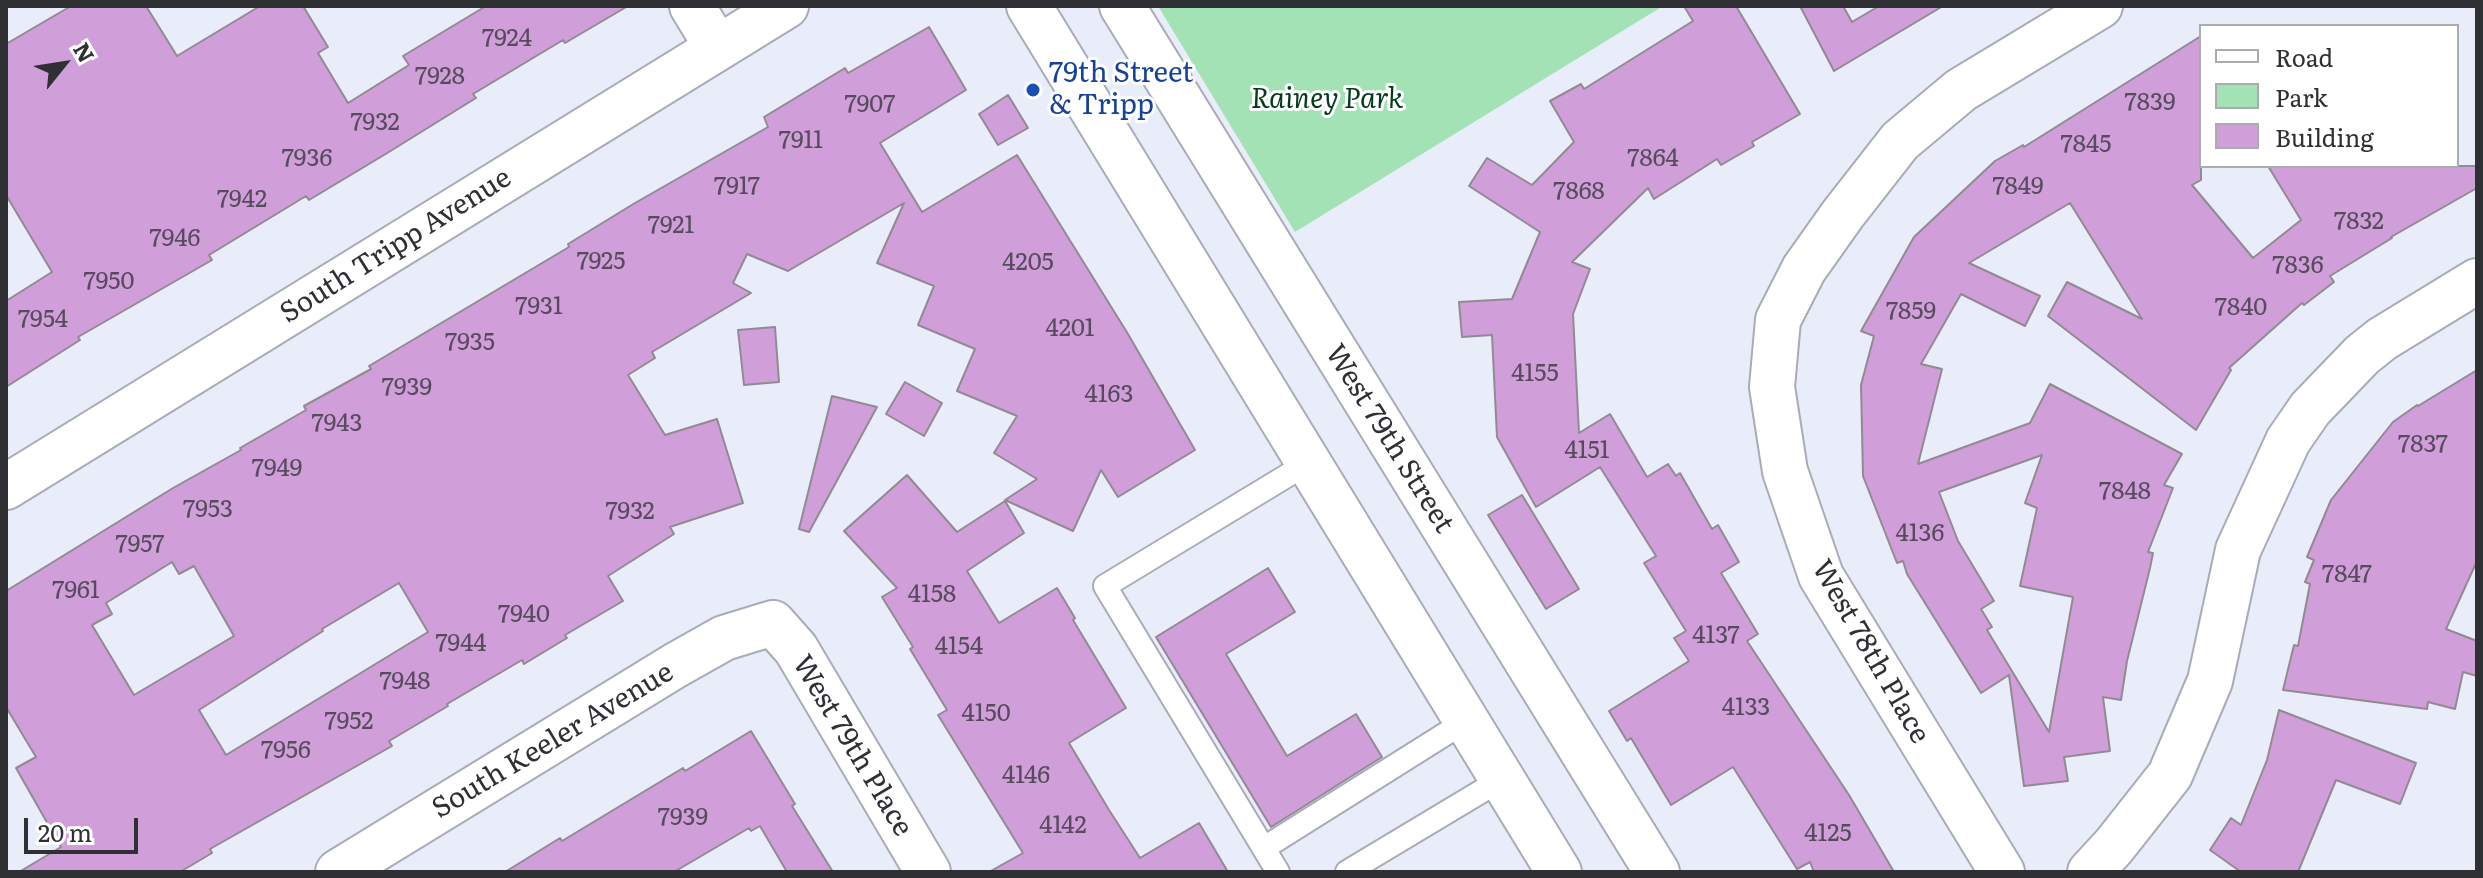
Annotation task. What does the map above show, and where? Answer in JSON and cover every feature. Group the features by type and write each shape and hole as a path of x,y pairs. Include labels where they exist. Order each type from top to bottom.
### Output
{"street":[{"path":"692,6 717,47"},
{"name":"South Tripp Avenue","path":"6,487 786,6"},
{"path":"1029,6 1559,872"},
{"name":"West 79th Street","path":"1122,6 1657,872"},
{"name":"West 78th Place","path":"2002,872 1821,576 1785,471 1772,387 1778,320 1804,269 1900,141 1961,90 2100,6"},
{"path":"2090,872 2170,775 2210,681 2238,550 2288,441 2310,409 2362,355 2382,339 2477,281"},
{"name":"South Keeler Avenue","path":"338,872 773,607"},
{"name":"West 79th Place","path":"773,607 928,872"}],"lane":[{"path":"1278,872 1105,586 1308,463"},
{"path":"1264,848 1466,721"},
{"path":"1347,872 1502,779"}],"green space":[{"name":"Rainey Park","path":"1158,6 1663,6 1295,232"}],"building":[{"path":"71,6 146,6 177,56 260,6 303,6 328,47 318,53 348,103 409,65 403,56 486,6 628,6 565,43 563,40 473,94 476,98 384,155 309,200 306,196 209,255 212,260 78,337 80,340 6,387 6,301 52,272 6,195 6,44"},
{"path":"1684,6 1736,6 1800,114 1752,142 1754,146 1721,165 1717,159 1654,199 1648,188 1572,262 1590,269 1573,314 1579,433 1610,414 1647,477 1668,464 1676,476 1680,473 1712,529 1718,525 1739,562 1721,573 1758,634 1747,641 1849,795 1894,872 1814,872 1810,862 1797,869 1733,767 1671,805 1631,738 1627,741 1609,711 1689,661 1674,638 1686,631 1644,563 1656,556 1600,467 1536,507 1497,437 1492,335 1462,337 1459,302 1512,299 1540,232 1469,186 1487,158 1532,185 1574,142 1550,101 1581,84 1584,89 1693,21"},
{"path":"1800,6 1843,6 1852,22 1879,6 1943,6 1834,71"},
{"path":"929,27 966,90 880,143 922,212 1017,155 1128,334 1195,450 1118,497 1101,470 1073,531 1005,500 1037,479 994,453 1017,416 957,391 975,349 918,325 934,286 877,263 904,203 788,271 747,254 733,283 751,293 652,352 655,358 628,375 665,435 717,419 743,503 670,527 674,534 608,576 623,601 565,635 567,638 524,664 522,660 447,704 389,741 392,746 210,849 212,853 180,872 19,872 61,847 16,768 36,757 6,707 6,591 306,410 304,406 371,369 369,366 569,247 568,244 635,203 768,127 764,117 845,68 848,73","holes":["172,562 179,574 194,566 234,636 134,695 92,625 112,614 106,603","399,583 428,632 226,755 199,710 322,629"]},
{"path":"2199,37 2201,180 2192,185 2253,258 2301,220 2269,168 2477,166 2477,188 2330,276 2334,282 2304,305 2302,303 2229,368 2231,370 2196,430 2048,316 2067,282 2142,319 2070,203 1969,263 2040,296 2025,326 1961,294 1921,364 1942,369 1918,464 2030,423 2050,384 2182,454 2164,485 2173,488 2148,552 2153,553 2127,661 2121,700 2103,697 2110,751 2064,757 2068,781 2024,786 2009,675 1981,693 1907,574 1903,561 1897,563 1863,476 1861,385 1874,336 1861,331 1914,237 1995,161","holes":["2042,455 2025,503 2037,508 2020,586 2073,597 2049,732 1987,630 1992,627 1981,609 1994,601 1958,541 1939,492"]},
{"path":"1008,95 1028,128 998,145 979,114"},
{"path":"775,327 779,382 744,385 738,330"},
{"path":"2477,370 2477,561 2446,629 2477,641 2477,676 2463,672 2455,709 2428,702 2427,709 2283,690 2294,645 2298,646 2310,584 2305,582 2314,560 2307,557 2331,500 2393,422"},
{"path":"905,382 942,403 924,436 886,414"},
{"path":"832,396 877,407 809,532 799,529"},
{"path":"907,475 957,532 1005,501 1024,533 967,571 999,623 1057,588 1075,618 1073,620 1126,708 1069,743 1109,810 1140,858 1199,823 1228,872 989,872 1023,853 938,715 947,710 882,597 897,588 844,531"},
{"path":"1522,495 1579,589 1546,609 1488,515"},
{"path":"1268,568 1295,612 1226,654 1287,756 1356,714 1382,757 1271,827 1156,637"},
{"path":"2279,710 2416,763 2400,804 2336,780 2298,872 2241,872 2210,850 2231,818 2241,825 2267,760"},
{"path":"751,731 833,872 787,872 760,826 751,831 749,828 674,872 505,872 560,838 562,841"}],"place":[{"name":"79th Street & Tripp","path":"1033,90"}]}
